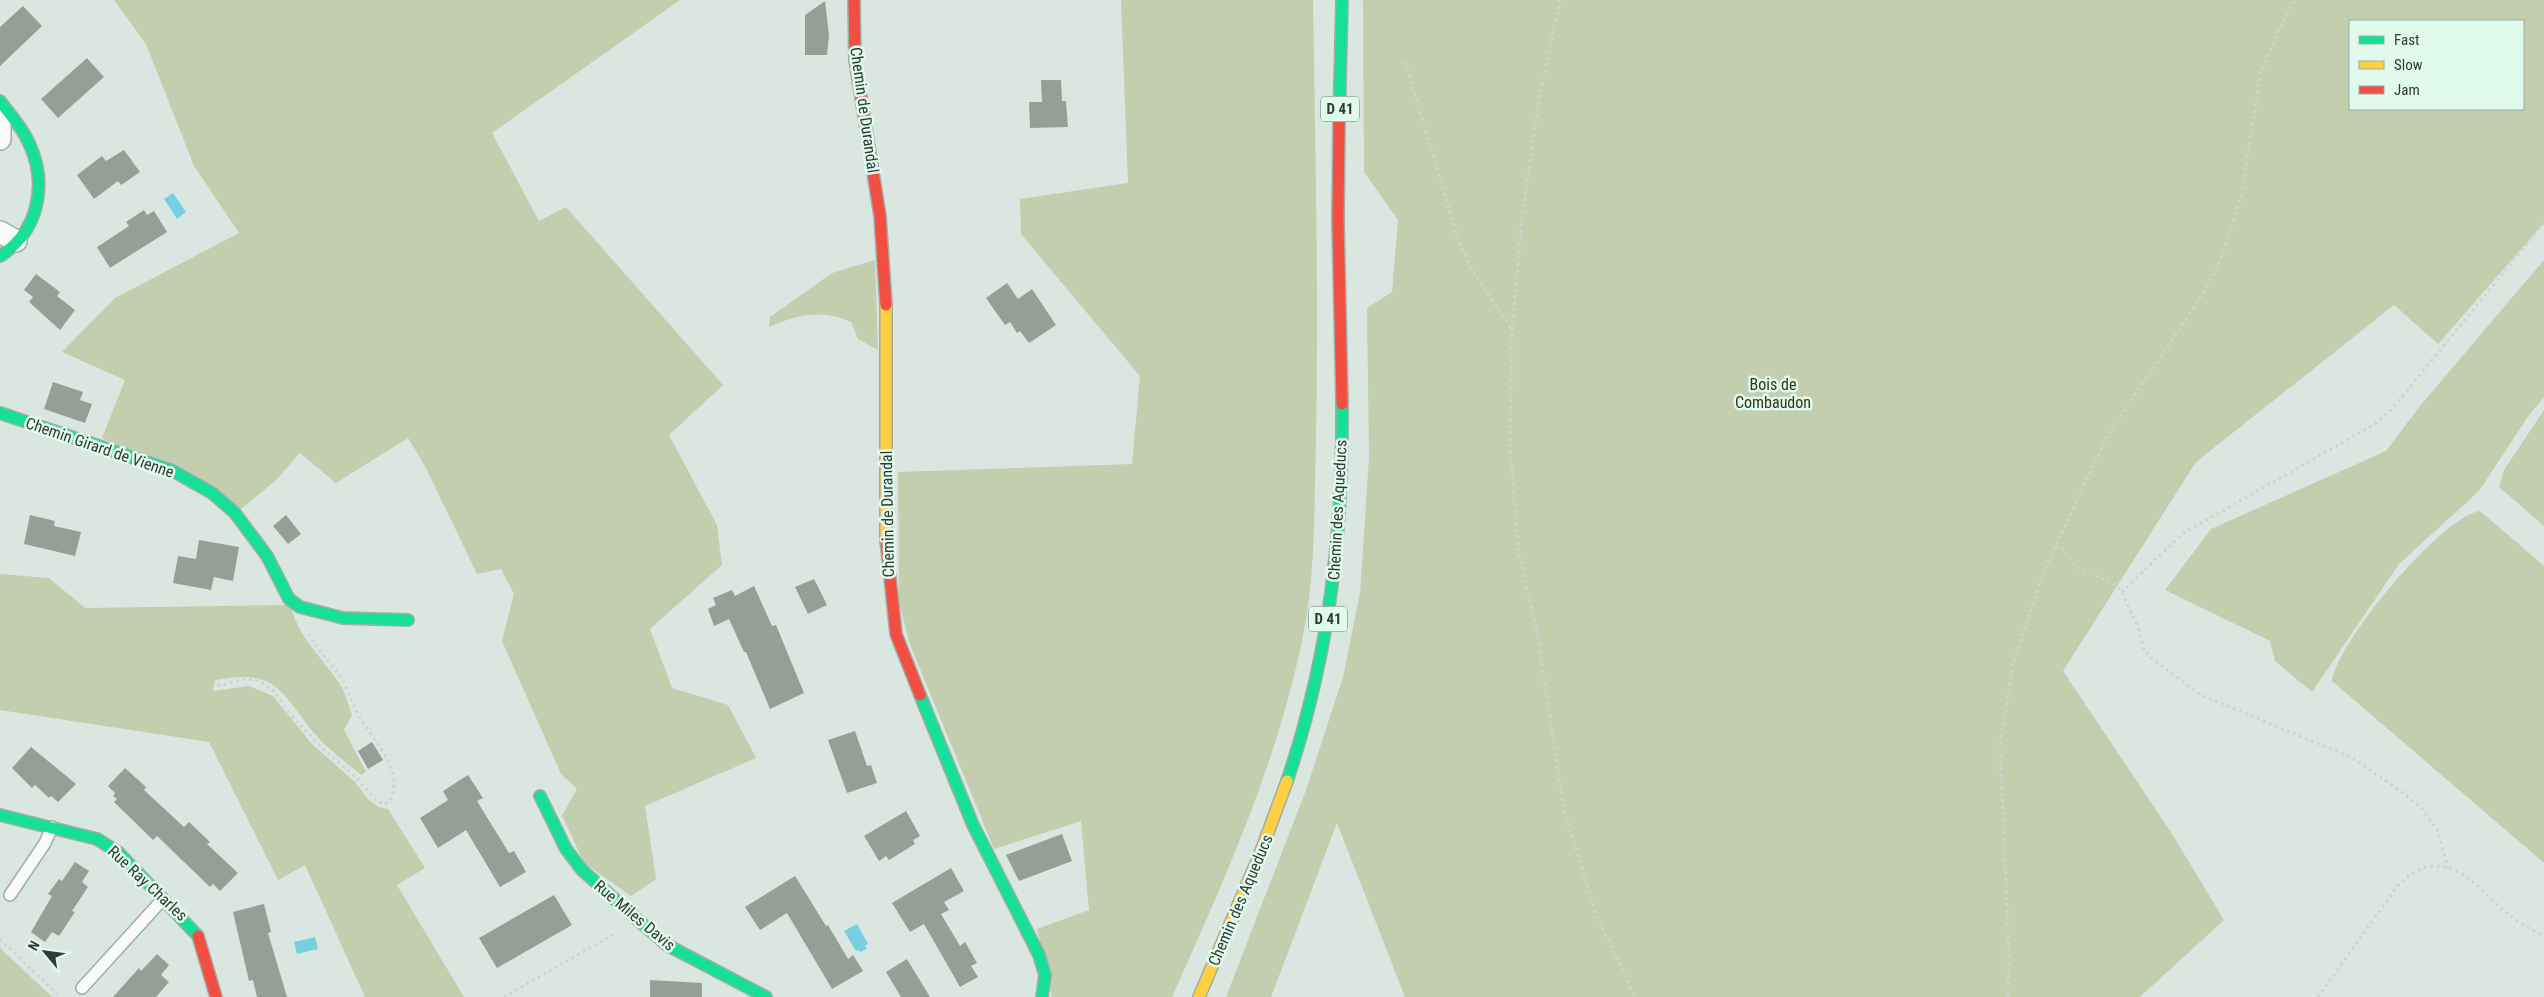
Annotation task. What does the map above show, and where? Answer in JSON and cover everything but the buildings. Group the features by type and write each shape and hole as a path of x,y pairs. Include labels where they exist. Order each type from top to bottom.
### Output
{"street":[{"name":"Chemin de Durandal","path":"854,0 855,59 881,215 885,268 886,540 890,603 896,634 973,825 1039,955 1045,975 1042,997"},
{"name":"Chemin des Aqueducs","path":"1199,997 1257,861 1297,755 1310,706 1331,604 1340,497 1342,418 1338,219 1342,0"},
{"path":"0,101 29,143 37,174 39,202 27,230 8,237 0,256"},
{"path":"0,119 0,139"},
{"name":"Chemin Girard de Vienne","path":"0,413 173,471 212,493 235,514 267,556 290,599 300,607"},
{"path":"300,607 343,618 408,620"},
{"name":"Rue Miles Davis","path":"540,796 566,849 582,870 639,921 667,945 766,997"},
{"name":"Rue Ray Charles","path":"0,815 97,839 119,853 165,897 198,934 216,997"}],"lane":[{"path":"10,895 45,844 52,827"},
{"path":"82,988 165,897"}],"path":[{"path":"1560,0 1538,105 1522,218 1512,329 1510,447 1519,554 1537,631 1564,811 1596,914 1635,997"},
{"path":"2008,997 2009,953 2000,746 2013,663 2043,573 2107,436 2189,316 2219,264 2242,194 2260,75 2284,19 2295,0"},
{"path":"1405,62 1458,242 1471,268 1512,329"},
{"path":"2122,592 2182,534 2375,424 2392,409 2544,223"},
{"path":"2055,548 2062,548 2075,566 2116,586 2122,592 2139,630 2144,650 2152,659 2201,695 2353,758 2402,792 2421,808 2437,829 2448,868"},
{"path":"211,686 241,679 256,680 272,689 290,714 324,750 355,776 377,801 384,804 389,802 392,797 394,782 387,759 378,741 362,721 340,676 320,654 310,636 300,607"},
{"path":"2318,997 2398,884 2412,874 2427,867 2448,868 2463,874 2477,884 2519,923 2544,936"},
{"path":"504,997 639,921"},
{"path":"0,939 60,997"}],"green space":[{"path":"114,0 680,0 492,133 539,221 566,207 723,385 669,435 717,525 722,565 650,629 672,688 728,705 756,758 645,806 656,879 631,896 584,863 562,815 577,789 561,774 502,641 514,594 501,569 477,574 426,468 408,438 336,483 300,453 275,481 241,509 102,438 125,380 62,352 115,298 239,233 194,166 146,44"},
{"path":"1121,0 1313,0 1317,327 1314,539 1307,616 1291,687 1278,733 1247,822 1211,910 1172,997 1052,997 1037,929 1089,910 1081,821 994,849 909,642 899,602 898,472 1132,464 1140,376 1021,234 1020,199 1128,183"},
{"name":"Bois de Combaudon","path":"1363,0 2544,0 2544,223 2438,344 2394,305 2196,462 2063,671 2172,834 2224,920 2140,997 1405,997 1337,823 1271,997 1226,997 1306,790 1343,677 1360,593 1369,457 1367,308 1392,292 1398,220 1364,172"},
{"path":"875,260 878,350 858,339 851,322 830,315 800,316 769,327 770,317 832,273"},
{"path":"2544,260 2544,397 2529,415 2479,491 2399,564 2312,692 2275,661 2270,641 2165,590 2211,529 2386,451 2420,406"},
{"path":"2544,410 2544,526 2499,487 2504,470"},
{"path":"2480,511 2544,566 2544,863 2332,681 2338,663 2352,639 2371,611 2394,583 2442,534 2463,518"},
{"path":"0,574 49,578 85,608 290,605 306,639 343,689 352,715 344,730 366,772 361,775 330,749 313,732 283,694 264,680 251,677 235,677 215,680 213,691 249,686 273,696 312,744 355,782 368,799 378,807 388,809 425,868 397,885 464,997 365,997 305,865 278,880 209,742 0,710"},
{"path":"0,948 47,992 52,997 0,997"}],"water":[{"path":"173,193 186,212 177,219 164,199"},
{"path":"857,924 868,944 865,946 867,949 860,952 859,950 856,951 844,931"},
{"path":"315,937 318,949 297,954 294,942"}],"traffic: fast":[{"path":"1339,123 1342,0"},
{"path":"0,101 26,137 35,159 38,174 36,206 31,220 24,234 0,256"},
{"path":"1287,781 1313,688 1331,595 1340,501 1342,404"},
{"path":"0,413 173,471 212,493 235,513 267,556 289,599 300,607 343,618 408,620"},
{"path":"920,695 973,825 1039,955 1045,975 1042,997"},
{"path":"540,796 566,849 582,870 639,921 667,945 766,997"},
{"path":"0,815 97,839 119,853 198,936"}],"traffic: slow":[{"path":"886,305 886,540"},
{"path":"1199,997 1260,854 1287,781"}],"traffic: jam":[{"path":"854,0 855,60 880,216 886,305"},
{"path":"1339,123 1338,220 1342,404"},
{"path":"886,540 896,634 920,695"},
{"path":"198,936 216,997"}]}
